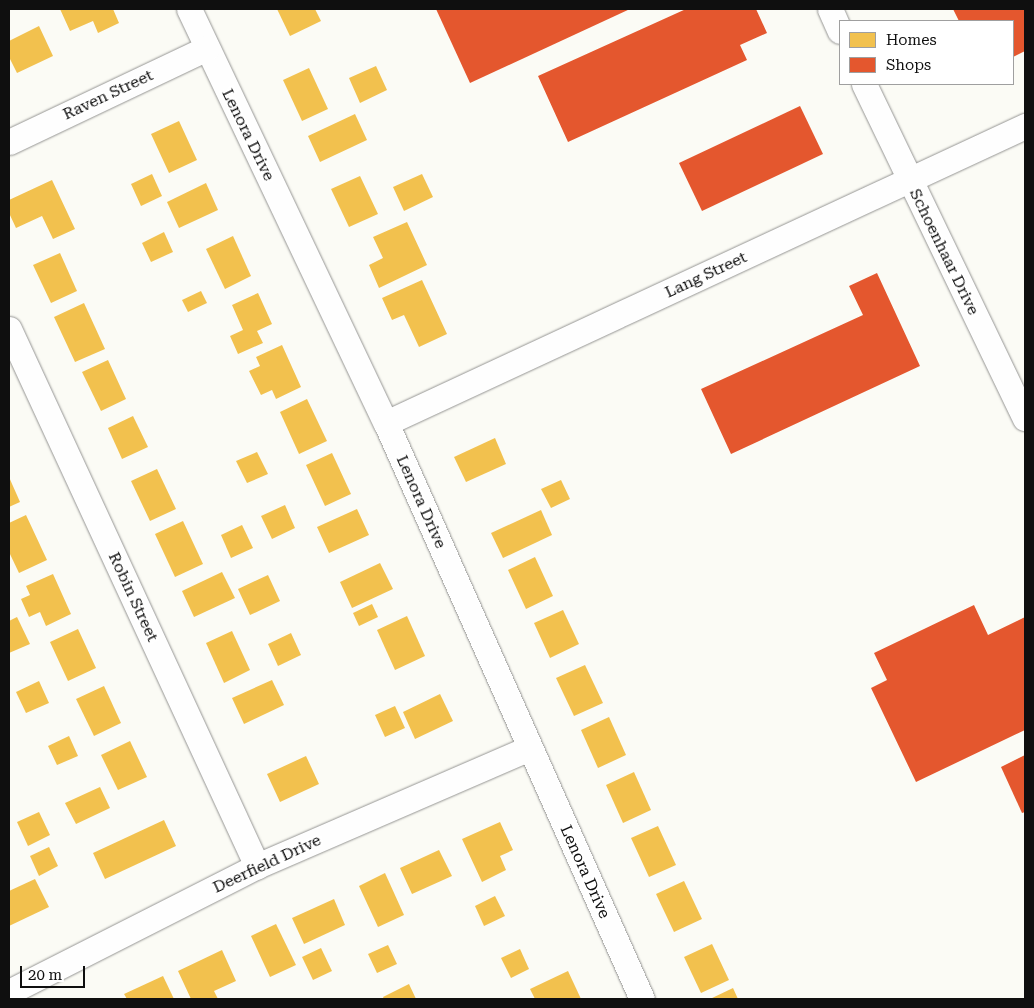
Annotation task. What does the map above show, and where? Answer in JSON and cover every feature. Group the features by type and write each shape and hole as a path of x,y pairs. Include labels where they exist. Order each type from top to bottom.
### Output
{"street":[{"name":"Lenora Drive","path":"189,9 386,423 642,999"},
{"path":"830,9 839,29"},
{"name":"Raven Street","path":"9,142 207,48"},
{"name":"Schoenhaar Drive","path":"864,85 1025,418"},
{"name":"Lang Street","path":"386,423 1025,126"},
{"name":"Robin Street","path":"9,328 258,866"},
{"name":"Deerfield Drive","path":"9,992 258,866 530,748"}],"building: Homes":[{"path":"60,9 113,9 119,23 98,33 93,21 70,31"},
{"path":"277,9 315,9 321,21 290,36"},
{"path":"39,26 53,56 17,73 9,57 9,41"},
{"path":"376,66 387,90 360,103 349,78"},
{"path":"309,68 328,109 302,121 283,80"},
{"path":"355,114 367,140 320,162 308,136"},
{"path":"179,121 197,160 169,173 151,134"},
{"path":"152,174 162,196 141,206 131,184"},
{"path":"422,174 433,197 404,211 393,187"},
{"path":"360,176 378,214 349,227 331,189"},
{"path":"52,180 75,229 53,239 42,216 16,228 9,213 9,200"},
{"path":"206,183 218,210 179,228 167,202"},
{"path":"407,222 427,265 379,288 369,265 383,258 373,237"},
{"path":"164,232 173,252 151,262 142,243"},
{"path":"233,236 251,276 225,289 206,249"},
{"path":"60,253 77,291 51,303 33,265"},
{"path":"422,280 447,334 419,347 404,315 392,320 382,298"},
{"path":"201,291 207,303 188,312 182,300"},
{"path":"258,293 272,324 257,331 263,343 238,354 230,336 243,330 232,305"},
{"path":"84,303 105,349 75,362 54,317"},
{"path":"282,345 301,387 276,399 272,390 261,395 249,371 260,366 256,357"},
{"path":"108,360 126,399 101,411 82,372"},
{"path":"307,399 327,441 299,454 280,412"},
{"path":"133,416 148,447 122,459 108,428"},
{"path":"495,438 506,464 466,482 454,457"},
{"path":"257,452 268,474 247,483 236,461"},
{"path":"332,453 351,494 325,506 306,465"},
{"path":"157,469 176,509 150,521 131,481"},
{"path":"9,477 20,502 9,507"},
{"path":"561,480 570,499 551,508 541,489"},
{"path":"285,505 295,528 272,539 261,516"},
{"path":"357,509 369,535 329,553 317,527"},
{"path":"541,510 552,535 503,558 491,533"},
{"path":"26,515 47,560 19,573 9,552 9,523"},
{"path":"183,521 203,564 175,577 155,534"},
{"path":"242,525 253,548 231,558 221,535"},
{"path":"535,557 553,596 526,609 508,570"},
{"path":"380,563 393,589 352,608 340,582"},
{"path":"222,572 235,598 194,617 182,591"},
{"path":"53,574 71,614 46,626 40,612 29,617 21,599 30,595 26,586"},
{"path":"268,575 280,601 250,615 238,589"},
{"path":"372,604 378,617 359,626 353,613"},
{"path":"563,610 579,644 550,658 534,623"},
{"path":"407,616 425,656 395,670 377,630"},
{"path":"17,617 30,644 9,653 9,621"},
{"path":"78,629 96,668 68,681 50,642"},
{"path":"232,631 250,670 224,683 206,643"},
{"path":"291,633 301,655 278,666 268,644"},
{"path":"585,665 603,703 574,716 556,678"},
{"path":"272,680 284,705 244,724 232,698"},
{"path":"39,681 49,703 26,713 16,692"},
{"path":"104,686 121,723 94,736 76,699"},
{"path":"440,694 453,721 415,739 403,712"},
{"path":"395,706 405,728 385,737 375,715"},
{"path":"609,717 626,755 598,768 581,730"},
{"path":"69,736 78,756 57,765 48,746"},
{"path":"130,741 147,777 118,790 101,755"},
{"path":"306,756 319,784 280,802 267,774"},
{"path":"634,772 651,810 623,823 606,785"},
{"path":"100,787 110,808 76,824 65,803"},
{"path":"39,812 50,835 28,846 17,822"},
{"path":"164,820 176,846 105,879 93,853"},
{"path":"500,822 513,850 500,856 506,870 482,882 462,839"},
{"path":"658,826 676,865 649,877 631,838"},
{"path":"49,847 58,866 39,876 30,856"},
{"path":"439,850 452,876 412,894 400,868"},
{"path":"385,873 404,915 378,927 359,886"},
{"path":"35,879 49,907 9,926 9,891"},
{"path":"684,881 702,919 674,932 656,894"},
{"path":"495,896 505,916 484,926 475,906"},
{"path":"334,899 345,925 304,944 292,918"},
{"path":"276,924 296,965 270,977 251,936"},
{"path":"712,944 729,980 701,993 684,957"},
{"path":"388,945 397,964 377,973 368,954"},
{"path":"321,948 332,971 313,980 302,957"},
{"path":"520,949 529,969 511,978 501,958"},
{"path":"222,950 236,981 214,991 218,999 191,999 178,971"},
{"path":"568,971 581,999 535,999 530,989"},
{"path":"163,976 174,999 127,999 124,994"},
{"path":"409,984 416,999 384,999 383,997"},
{"path":"733,988 738,999 710,999"}],"building: Shops":[{"path":"436,9 630,9 470,83"},
{"path":"686,9 756,9 767,33 740,45 747,60 568,142 538,76"},
{"path":"953,9 1025,9 1025,51 1014,56 1014,20 958,20"},
{"path":"800,106 823,154 702,211 679,163"},
{"path":"877,273 920,366 731,454 701,389 863,315 849,286"},
{"path":"974,605 988,635 1025,617 1025,730 916,782 871,688 887,680 874,653"},
{"path":"1025,755 1025,812 1022,813 1001,767"}]}
